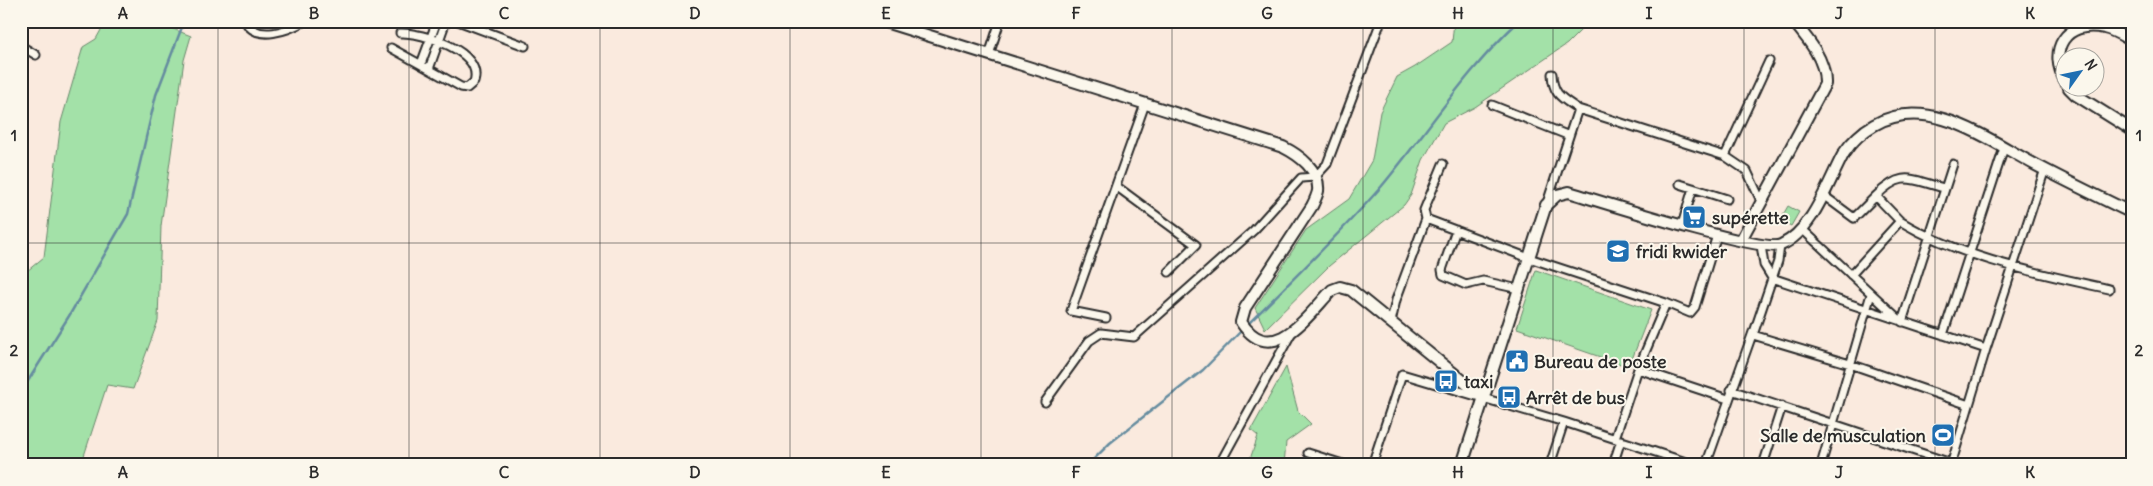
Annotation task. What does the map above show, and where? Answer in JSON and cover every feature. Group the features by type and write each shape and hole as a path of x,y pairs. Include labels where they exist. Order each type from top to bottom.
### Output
{"street":[{"path":"245,21 253,29 268,34 288,24 305,21"},
{"path":"421,64 438,21"},
{"path":"429,69 446,21"},
{"path":"458,21 525,46"},
{"path":"882,21 1283,147 1298,155 1315,177 1318,191 1312,206 1245,308 1241,322 1249,334 1261,341 1275,341 1292,332"},
{"path":"989,55 1000,21"},
{"path":"1045,402 1089,341 1101,333 1134,337 1254,230 1301,178 1315,177 1327,164 1381,21"},
{"path":"1741,240 1825,84 1826,71 1821,60 1793,21"},
{"path":"2059,48 2061,42 2072,32 2089,27 2102,27 2115,31 2132,41"},
{"path":"391,48 461,88 471,86 476,79 466,56 431,38 400,33"},
{"path":"21,46 36,55"},
{"path":"1725,156 1769,61"},
{"path":"1552,74 1552,88 1562,98 1578,108 1725,156 1747,171 1761,201"},
{"path":"2081,98 2132,130"},
{"path":"1106,318 1071,311 1145,104"},
{"path":"1492,105 1567,135"},
{"path":"1462,465 1567,135 1578,108"},
{"path":"1546,205 1557,195 1569,192 1718,235 1760,245 1780,245 1802,229 1812,217 1845,151 1864,130 1887,117 1907,113 1934,117 1967,127 2004,148 2132,213"},
{"path":"1943,335 2004,148"},
{"path":"1391,322 1396,300 1426,219 1424,210 1442,164"},
{"path":"1902,322 1953,164"},
{"path":"1731,390 1952,464 1986,349 2045,169"},
{"path":"1823,195 1854,218 1896,179 1912,178 1944,188"},
{"path":"1680,184 1727,199"},
{"path":"1116,186 1196,245 1170,272"},
{"path":"1682,225 1693,188"},
{"path":"1876,196 1900,221 1928,238 2012,267 2108,289"},
{"path":"1426,219 1529,258 1690,312 1695,307 1718,235"},
{"path":"1851,276 1900,221"},
{"path":"1802,229 1902,322"},
{"path":"1456,230 1442,270 1446,277 1466,284 1483,281 1519,289"},
{"path":"1760,245 1764,265 1772,278 1866,311 1986,349"},
{"path":"1706,465 1778,261 1780,245"},
{"path":"1219,465 1292,332 1332,290 1340,287 1351,290 1484,398"},
{"path":"1821,465 1871,294"},
{"path":"1613,465 1618,439 1638,369 1666,303"},
{"path":"1754,329 1753,335 1850,364 1969,405"},
{"path":"1638,369 1728,399"},
{"path":"1372,465 1402,374 1564,422 1695,465"},
{"path":"1764,465 1782,406"},
{"path":"1550,465 1564,422"},
{"path":"1308,453 1346,465"}],"green space":[{"path":"106,21 153,21 191,36 184,60 161,226 158,321 133,389 107,385 81,465 21,465 21,276 44,257 61,122 83,47 96,39"},
{"path":"1454,21 1590,21 1567,44 1475,107 1444,123 1423,160 1411,195 1404,205 1329,266 1265,329 1255,308 1306,230 1349,199 1372,160 1380,112 1397,77 1452,42"},
{"path":"1788,206 1799,212 1791,226 1780,220"},
{"path":"1536,270 1651,310 1629,367 1517,328"},
{"path":"1286,367 1298,411 1311,424 1286,442 1284,465 1248,465 1258,436 1251,430"}],"waterway":[{"path":"21,392 69,316 128,214 156,95 182,27 187,21"},
{"path":"1247,325 1365,205 1464,81 1519,21"},
{"path":"1088,465 1110,443 1203,370 1243,329"}],"place":[{"name":"supérette","path":"1694,217"},
{"name":"fridi kwider","path":"1618,251"},
{"name":"Bureau de poste","path":"1517,361"},
{"name":"taxi","path":"1446,381"},
{"name":"Arrêt de bus","path":"1509,397"},
{"name":"Salle de musculation","path":"1943,435"}]}
